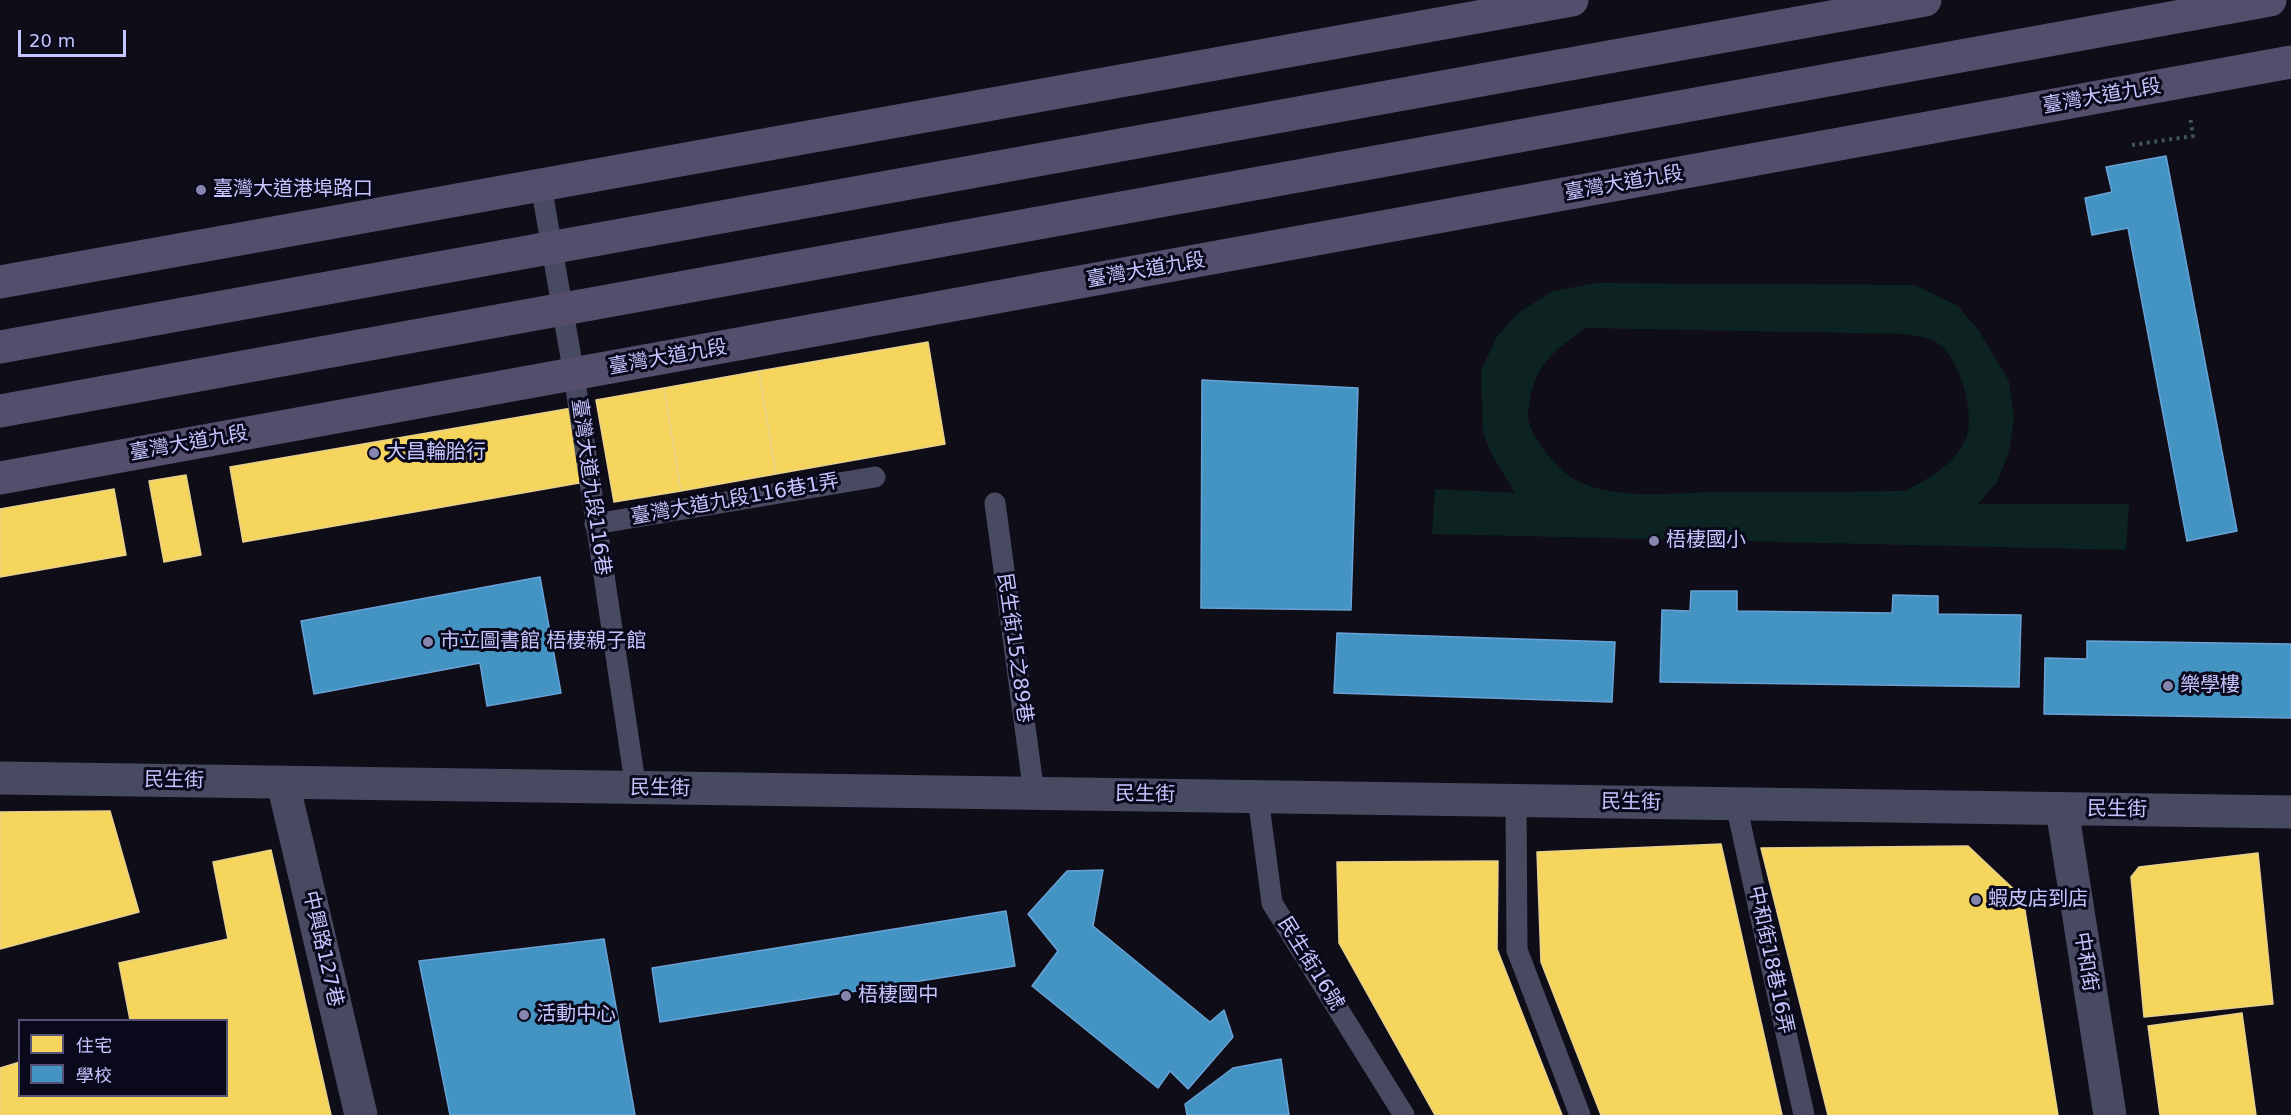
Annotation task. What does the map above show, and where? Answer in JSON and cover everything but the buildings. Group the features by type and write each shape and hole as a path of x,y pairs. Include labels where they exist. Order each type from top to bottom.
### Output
{"main road":[{"path":"0,282 1572,0"},
{"path":"0,347 1925,0"},
{"path":"0,411 2270,0"},
{"name":"臺灣大道九段","path":"0,478 2291,62"}],"street":[{"name":"民生街","path":"0,778 2291,812"},
{"name":"中興路127巷","path":"283,783 361,1115"},
{"name":"中和街","path":"2062,809 2110,1115"}],"lane":[{"name":"臺灣大道九段116巷","path":"541,185 574,375 636,789"},
{"name":"臺灣大道九段116巷1弄","path":"595,524 875,477"},
{"name":"民生街15之89巷","path":"995,503 1034,794"},
{"name":"民生街16號","path":"1258,797 1272,903 1404,1115"},
{"path":"1516,801 1517,950 1580,1115"},
{"name":"中和街18巷16弄","path":"1736,804 1804,1115"}],"path":[{"path":"2132,145 2193,136"}],"green space":[{"path":"1597,283 1915,285 1958,306 1979,331 2009,381 2014,418 2009,452 1997,482 1978,504 2129,504 2126,550 1432,534 1435,489 1515,493 1491,453 1483,432 1481,371 1496,338 1518,313 1553,291","holes":["1586,328 1905,334 1932,340 1950,356 1967,399 1969,428 1961,448 1947,464 1922,482 1904,491 1662,494 1609,491 1578,481 1562,470 1538,442 1529,422 1530,398 1534,384 1545,363 1552,354"]}],"place":[{"name":"臺灣大道港埠路口","path":"201,190"},
{"name":"大昌輪胎行","path":"374,453"},
{"name":"梧棲國小","path":"1654,541"},
{"name":"市立圖書館 梧棲親子館","path":"428,642"},
{"name":"樂學樓","path":"2168,686"},
{"name":"蝦皮店到店","path":"1976,900"},
{"name":"梧棲國中","path":"846,996"},
{"name":"活動中心","path":"524,1015"}]}
